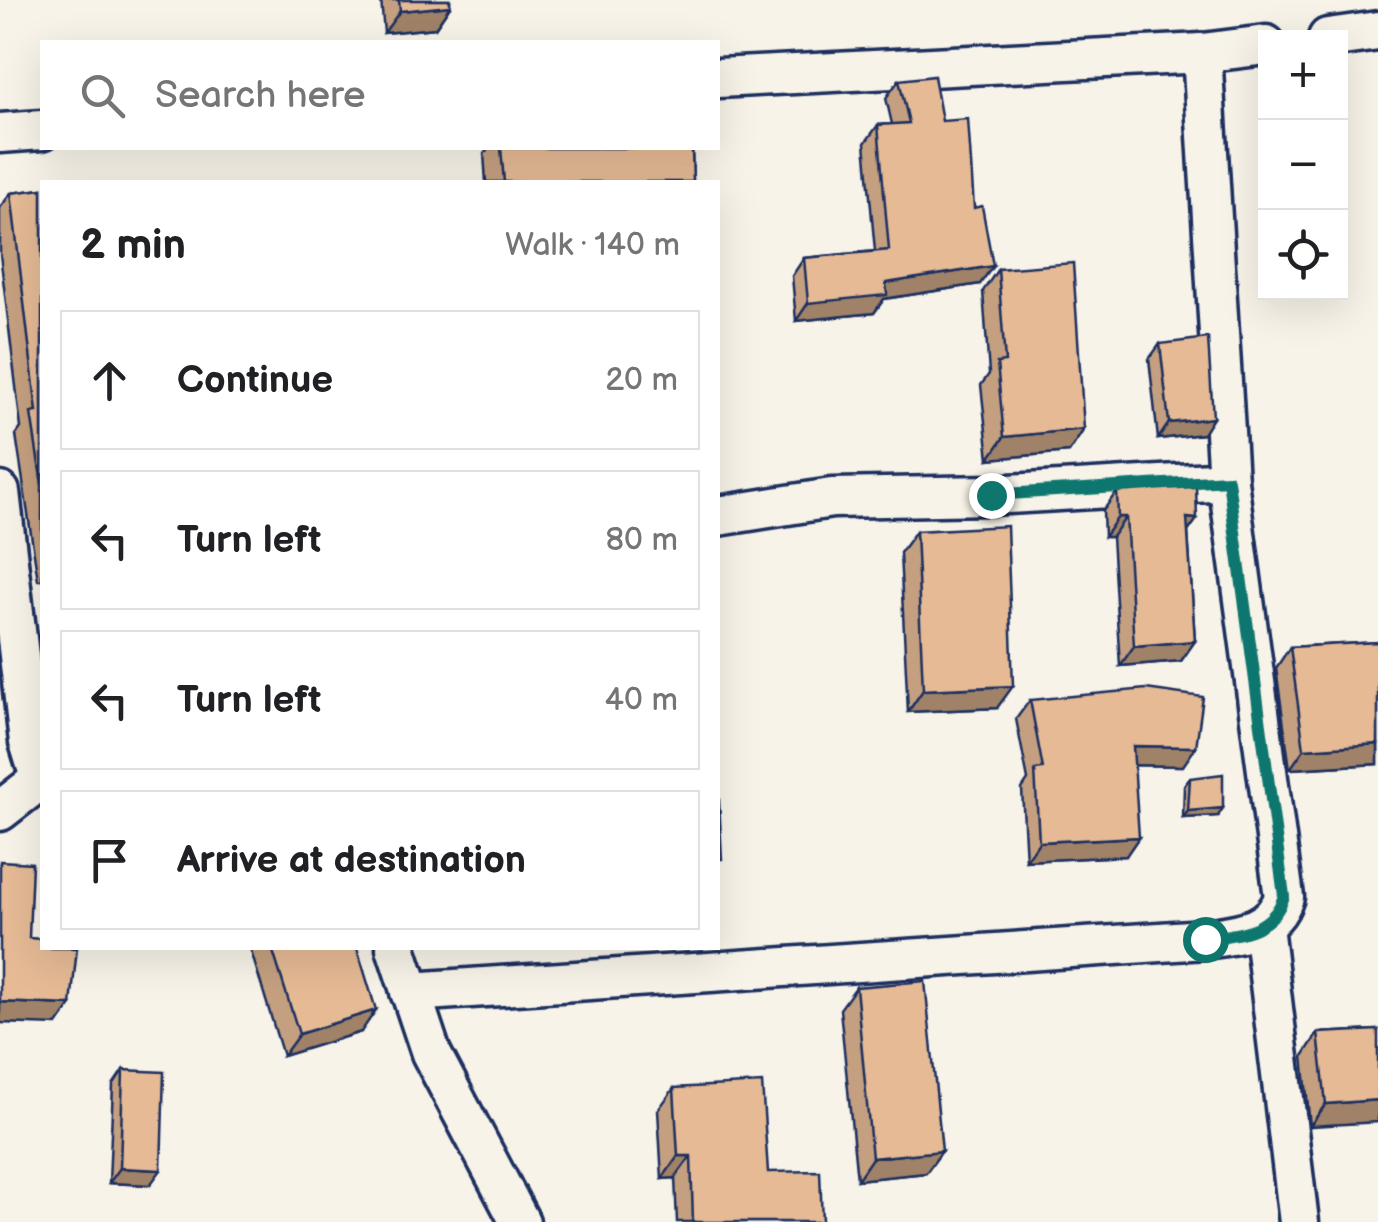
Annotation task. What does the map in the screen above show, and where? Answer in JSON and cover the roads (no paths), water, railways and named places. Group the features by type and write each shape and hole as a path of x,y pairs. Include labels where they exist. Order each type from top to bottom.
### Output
{"street":[{"path":"1348,35 1378,31"},
{"path":"720,78 1202,53 1258,46"},
{"path":"410,992 1205,939 1263,926 1279,914 1284,896 1228,480 1202,53"},
{"path":"0,134 40,130"},
{"path":"720,516 832,498 991,495 1228,480"},
{"path":"0,492 29,628 29,742 40,779"},
{"path":"0,811 40,783"},
{"path":"1263,926 1299,1222"},
{"path":"397,950 430,1054 520,1222"}]}
